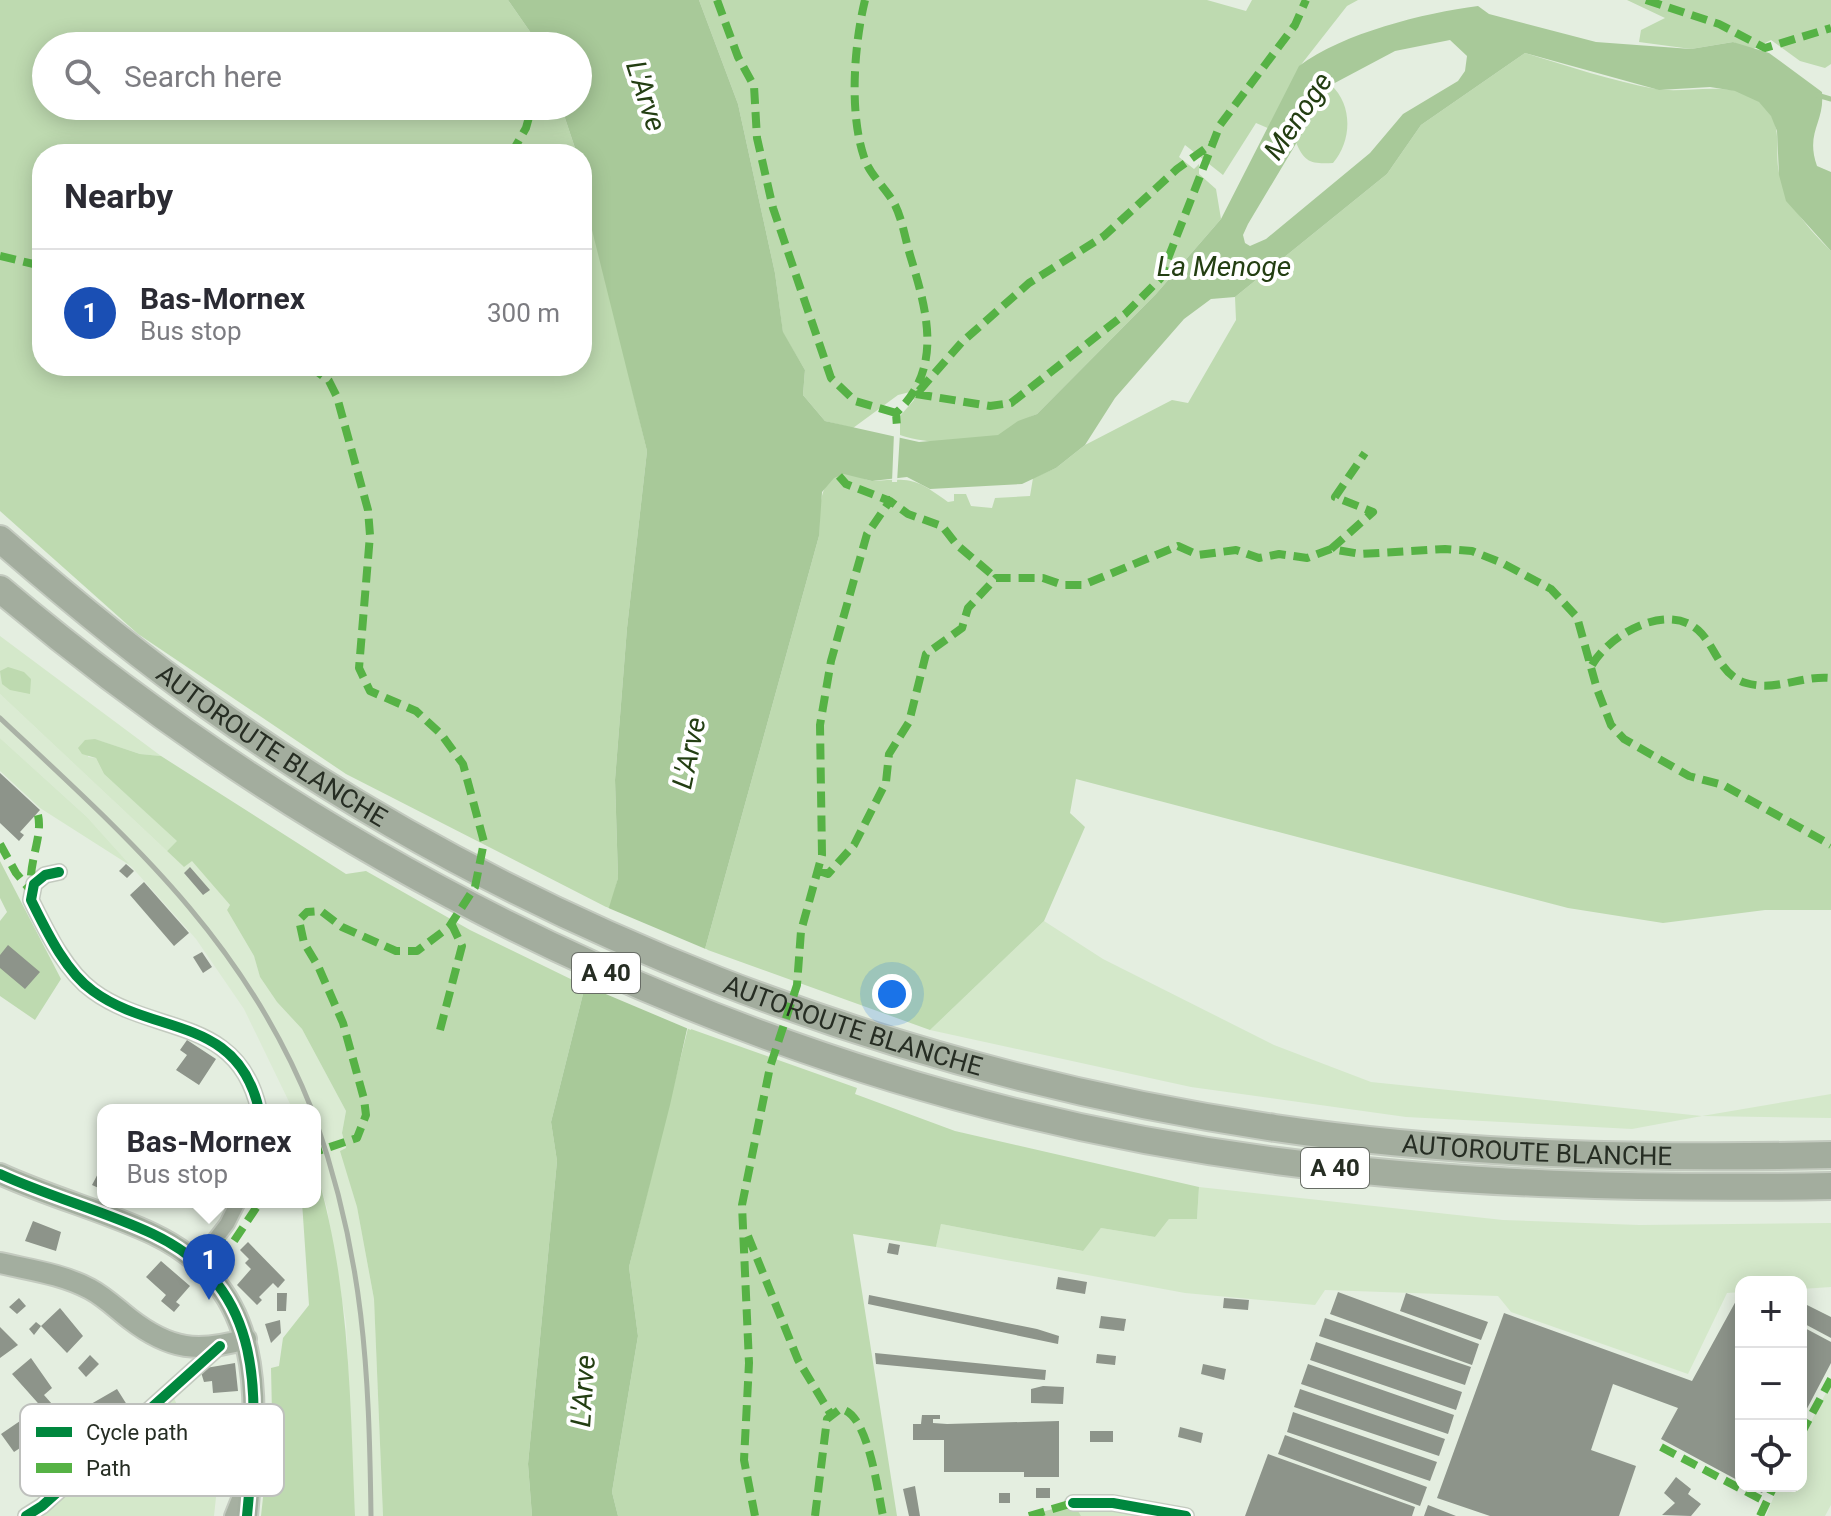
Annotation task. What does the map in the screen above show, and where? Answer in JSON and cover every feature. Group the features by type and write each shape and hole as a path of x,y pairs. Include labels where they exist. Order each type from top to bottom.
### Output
{"highway":[{"name":"AUTOROUTE BLANCHE","path":"0,539 105,628 214,710 392,823 608,934 706,975 862,1031 969,1063 1119,1100 1348,1137 1592,1155 1831,1155"},
{"name":"AUTOROUTE BLANCHE","path":"0,589 192,737 445,895 595,968 697,1011 849,1065 1095,1129 1285,1162 1516,1183 1831,1186"}],"main road":[{"path":"0,1174 153,1234 197,1263 229,1299 246,1339 254,1404"},
{"path":"0,1263 58,1276 92,1290 130,1319 169,1342 197,1349 246,1339"},
{"path":"247,1516 249,1496"}],"street":[{"path":"59,872 45,875 34,884 31,900 82,982 117,1004 173,1023 215,1043 245,1072 257,1104"},
{"path":"197,1263 227,1224 235,1208"},
{"path":"155,1404 220,1346"},
{"path":"26,1516 53,1496"},
{"path":"232,1516 240,1496"},
{"path":"1073,1503 1113,1503 1186,1516"}],"shaded area":[{"path":"0,0 508,0 530,32 32,32 32,120 566,120 574,144 32,144 32,376 592,376 592,221 647,451 627,628 615,780 618,878 610,909 346,774 138,634 0,511"},
{"path":"699,0 1207,0 1246,11 1252,0 1358,0 1347,6 1300,66 1270,129 1256,123 1223,175 1185,145 1179,157 1194,169 1199,164 1199,174 1216,189 1221,219 1156,294 1037,414 988,439 949,442 900,435 900,416 914,400 910,392 898,395 853,428 825,421 803,395 805,370 783,333 775,273 738,104"},
{"path":"1627,0 1831,0 1831,64 1825,68 1800,61 1771,40 1751,50 1733,42 1691,49 1639,42 1641,30 1665,18"},
{"path":"1525,53 1640,86 1670,90 1733,90 1760,102 1774,122 1778,169 1788,197 1807,226 1831,251 1831,910 1765,910 1663,923 1568,908 1076,779 1070,813 1085,827 1044,921 930,1030 705,949 819,536 820,508 829,481 845,474 871,481 906,480 921,484 948,502 954,501 954,494 966,494 971,506 992,508 995,498 1030,496 1033,478 1056,468 1085,445 1172,400 1188,403 1236,320 1235,297 1387,174 1421,125"},
{"path":"1331,85 1343,103 1347,134 1333,163 1314,162 1302,154 1296,142"},
{"path":"0,636 161,756 140,754 94,739 88,757 96,758 104,774 178,841 167,851 0,694"},
{"path":"8,667 24,672 31,679 30,694 10,690 2,684 0,671"},
{"path":"0,694 183,866 192,860 230,905 227,910 254,956 260,977 277,1002 302,1029 346,1111 342,1133 346,1149 341,1151 357,1207 374,1299 383,1516 355,1516 346,1323 321,1188 321,1104 290,1104 244,1009 196,939 87,817 0,738"},
{"path":"0,738 87,817 131,866 40,808 0,771"},
{"path":"95,739 140,754 161,756 346,874 366,871 470,930 585,986 551,1122 557,1161 528,1464 532,1516 383,1516 374,1299 357,1207 340,1151 346,1148 342,1133 346,1111 302,1029 277,1002 260,977 254,956 227,910 230,905 192,861 184,867 167,851 177,841 104,774 96,758 82,754 78,748 85,740"},
{"path":"0,861 61,979 35,1020 0,996 0,921 7,912 0,898"},
{"path":"1044,921 1103,959 1274,1045 1371,1082 1702,1116 1632,1129 1406,1117 1191,1087 930,1030"},
{"path":"688,1028 857,1088 855,1094 955,1131 1199,1187 1197,1219 1169,1219 1155,1237 1101,1228 1083,1251 941,1224 936,1247 853,1234 897,1516 618,1516 612,1492 638,1336 629,1267"},
{"path":"1831,1094 1831,1118 1702,1116"},
{"path":"1199,1187 1503,1220 1639,1225 1831,1223 1831,1287 1807,1289 1807,1276 1735,1276 1735,1292 1727,1293 1688,1374 1511,1312 1498,1296 1325,1290 1315,1305 1185,1293 936,1247 941,1224 1082,1251 1101,1228 1155,1237 1169,1219 1197,1219"},
{"path":"321,1188 342,1296 355,1516 261,1516 263,1496 284,1496 284,1404 272,1404 271,1368 279,1366 283,1338 309,1305 302,1208 321,1208"},
{"path":"1831,1383 1831,1505 1825,1516 1766,1516 1776,1492 1807,1492 1807,1429"},
{"path":"65,1496 216,1496 214,1516 43,1516"},
{"path":"1073,1503 1079,1511 1106,1509 1144,1516 1029,1516"},
{"path":"1073,1503 1081,1516 1029,1516"}],"water":[{"path":"508,0 699,0 738,104 775,273 783,332 805,370 803,395 825,421 919,442 998,435 1018,421 1037,414 1156,294 1221,219 1299,66 1338,44 1385,26 1478,6 1489,14 1596,42 1691,49 1733,42 1769,53 1822,92 1814,154 1817,166 1831,172 1831,251 1786,201 1779,175 1777,131 1771,116 1759,102 1735,91 1710,87 1659,90 1525,53 1421,125 1387,174 1235,297 1211,299 1184,319 1115,398 1085,445 1056,468 1022,484 930,489 907,477 872,481 844,474 834,478 822,492 819,536 705,949 629,1267 638,1336 612,1492 618,1516 532,1516 528,1464 557,1161 551,1122 585,986 618,878 615,780 627,628 647,451 592,230 592,144 574,144 566,120 592,120 592,32 530,32","holes":["1450,40 1467,56 1465,71 1458,81 1403,114 1370,153 1266,239 1250,246 1245,243 1243,235 1248,224 1331,85 1395,51"]}],"pier":[{"path":"894,433 900,433 897,482 892,482"},
{"path":"606,907 708,950 691,1030 582,984"}],"building":[{"path":"0,773 40,810 20,832 24,835 19,841 0,823"},
{"path":"126,864 134,871 127,878 119,871"},
{"path":"190,867 210,890 203,895 184,873"},
{"path":"144,882 189,933 174,946 130,895"},
{"path":"8,945 40,972 25,989 0,968 0,955"},
{"path":"202,952 212,967 203,973 193,957"},
{"path":"187,1040 216,1059 199,1085 176,1070 187,1055 180,1050"},
{"path":"33,1221 61,1232 56,1251 25,1241"},
{"path":"248,1242 285,1280 278,1288 273,1283 259,1297 262,1300 257,1305 237,1285 251,1269 245,1263 249,1259 240,1250"},
{"path":"889,1243 900,1245 898,1255 887,1253"},
{"path":"161,1261 190,1286 176,1302 180,1305 174,1312 161,1301 166,1295 146,1277"},
{"path":"1058,1277 1087,1282 1085,1294 1056,1289"},
{"path":"1338,1292 1479,1344 1472,1365 1330,1314"},
{"path":"277,1293 287,1293 286,1311 277,1311"},
{"path":"1406,1293 1488,1322 1481,1340 1400,1311"},
{"path":"869,1295 1037,1329 1059,1336 1058,1344 868,1304"},
{"path":"19,1298 26,1306 17,1314 9,1307"},
{"path":"1224,1298 1249,1300 1248,1310 1223,1308"},
{"path":"1735,1303 1735,1479 1661,1439 1678,1408 1613,1384 1591,1450 1636,1466 1619,1516 1490,1516 1437,1498 1504,1313 1692,1381"},
{"path":"1807,1305 1831,1317 1831,1338 1807,1325"},
{"path":"60,1308 83,1336 67,1353 41,1326"},
{"path":"1101,1316 1126,1319 1124,1331 1099,1328"},
{"path":"1325,1318 1471,1367 1465,1385 1319,1336"},
{"path":"280,1320 281,1333 271,1343 265,1324"},
{"path":"36,1322 41,1326 34,1335 29,1329"},
{"path":"0,1327 18,1345 0,1358"},
{"path":"1807,1329 1831,1342 1831,1363 1807,1409"},
{"path":"1316,1342 1462,1392 1456,1410 1310,1360"},
{"path":"875,1353 1046,1370 1045,1380 876,1364"},
{"path":"1097,1354 1116,1356 1115,1365 1096,1363"},
{"path":"90,1355 99,1364 86,1377 78,1368"},
{"path":"31,1358 52,1388 44,1395 52,1404 39,1404 12,1374"},
{"path":"235,1363 238,1391 213,1393 212,1381 204,1382 200,1369"},
{"path":"1203,1364 1226,1369 1224,1380 1201,1374"},
{"path":"1308,1364 1454,1415 1448,1434 1301,1384"},
{"path":"1064,1387 1063,1404 1031,1403 1031,1389"},
{"path":"117,1389 126,1404 91,1404"},
{"path":"1300,1389 1445,1439 1439,1456 1294,1407"},
{"path":"1293,1412 1437,1462 1430,1481 1287,1432"},
{"path":"922,1415 940,1415 940,1419 933,1419 933,1423 947,1424 1059,1421 1059,1477 1024,1477 1024,1472 944,1472 944,1440 913,1440 913,1424 921,1424"},
{"path":"20,1421 20,1448 14,1452 1,1434"},
{"path":"1180,1427 1203,1433 1201,1443 1178,1437"},
{"path":"1090,1431 1113,1431 1113,1442 1090,1442"},
{"path":"1285,1435 1427,1487 1420,1506 1278,1454"},
{"path":"1268,1454 1415,1507 1412,1516 1245,1516"},
{"path":"1676,1477 1691,1489 1688,1494 1701,1504 1691,1516 1662,1515 1675,1503 1664,1493"},
{"path":"915,1486 920,1516 909,1516 903,1489"},
{"path":"1036,1488 1050,1488 1050,1498 1036,1498"},
{"path":"999,1493 1010,1493 1010,1503 999,1503"},
{"path":"1428,1505 1456,1516 1424,1516"}],"waterway":[{"path":"1817,95 1831,99"}],"railway":[{"path":"0,718 138,850 218,943 285,1049 309,1104"},
{"path":"321,1137 344,1219 361,1314 371,1516"}],"marked path":[{"path":"717,0 738,57 754,86 757,138 773,208 831,378 855,401 896,413"},
{"path":"865,0 855,79 859,139 866,163 899,215 926,318 926,358 921,377 911,396 896,413 897,427"},
{"path":"916,394 990,406 1011,403 1125,314 1160,279 1220,125 1295,25 1306,0"},
{"path":"1646,0 1719,24 1765,48 1831,28"},
{"path":"517,144 528,120"},
{"path":"919,391 962,342 1029,283 1104,236 1177,169 1213,143"},
{"path":"0,256 32,264"},
{"path":"321,1150 357,1138 366,1115 343,1023 318,966 304,943 299,920 307,912 321,911 342,927 396,951 417,951 449,927 475,887 484,842 463,764 441,734 416,711 370,691 359,668 370,535 368,510 337,397 329,381 323,376"},
{"path":"1331,549 1373,512 1335,497 1365,453"},
{"path":"839,476 846,484 890,501 908,514 942,526 957,545 996,578"},
{"path":"755,1516 744,1460 749,1363 742,1205 770,1067 797,985 801,931 822,855 820,725 831,661 867,534 892,498"},
{"path":"819,871 828,874 854,845 886,782 889,754 909,722 926,654 962,628 968,608 996,578 1043,578 1063,585 1083,585 1178,546 1198,555 1236,550 1259,558 1279,554 1307,558 1331,549 1361,554 1445,549 1472,551 1502,563 1551,589 1577,617 1597,689 1611,725 1624,739 1689,776 1723,785 1831,845"},
{"path":"1592,665 1611,643 1625,633 1655,621 1670,619 1685,622 1698,630 1730,674 1746,683 1768,686 1831,678"},
{"path":"0,844 16,873 31,891 39,832 38,815"},
{"path":"440,1030 462,946 451,923"},
{"path":"211,1247 234,1241 256,1208"},
{"path":"748,1236 798,1360 830,1413"},
{"path":"1807,1423 1831,1379"},
{"path":"815,1516 827,1419 840,1409 850,1413 865,1438 883,1516"},
{"path":"1661,1447 1766,1502"},
{"path":"1760,1516 1771,1492"},
{"path":"1029,1516 1073,1503"}],"cycle path":[{"path":"59,872 45,875 34,884 31,900 57,949 74,973 93,991 117,1005 213,1042 233,1058 248,1079 257,1104"},
{"path":"0,1174 153,1234 192,1258 219,1286 238,1319 248,1355 253,1404"},
{"path":"155,1404 220,1346"},
{"path":"26,1516 53,1496"},
{"path":"247,1516 248,1496"},
{"path":"1073,1503 1113,1503 1186,1516"}],"place":[{"name":"Bas-Mornex","path":"209,1300"}],"water label":[{"name":"L'Arve","path":"646,96"},
{"name":"Menoge","path":"1298,116"},
{"name":"La Menoge","path":"1224,266"},
{"name":"L'Arve","path":"689,753"},
{"name":"L'Arve","path":"583,1391"}]}
